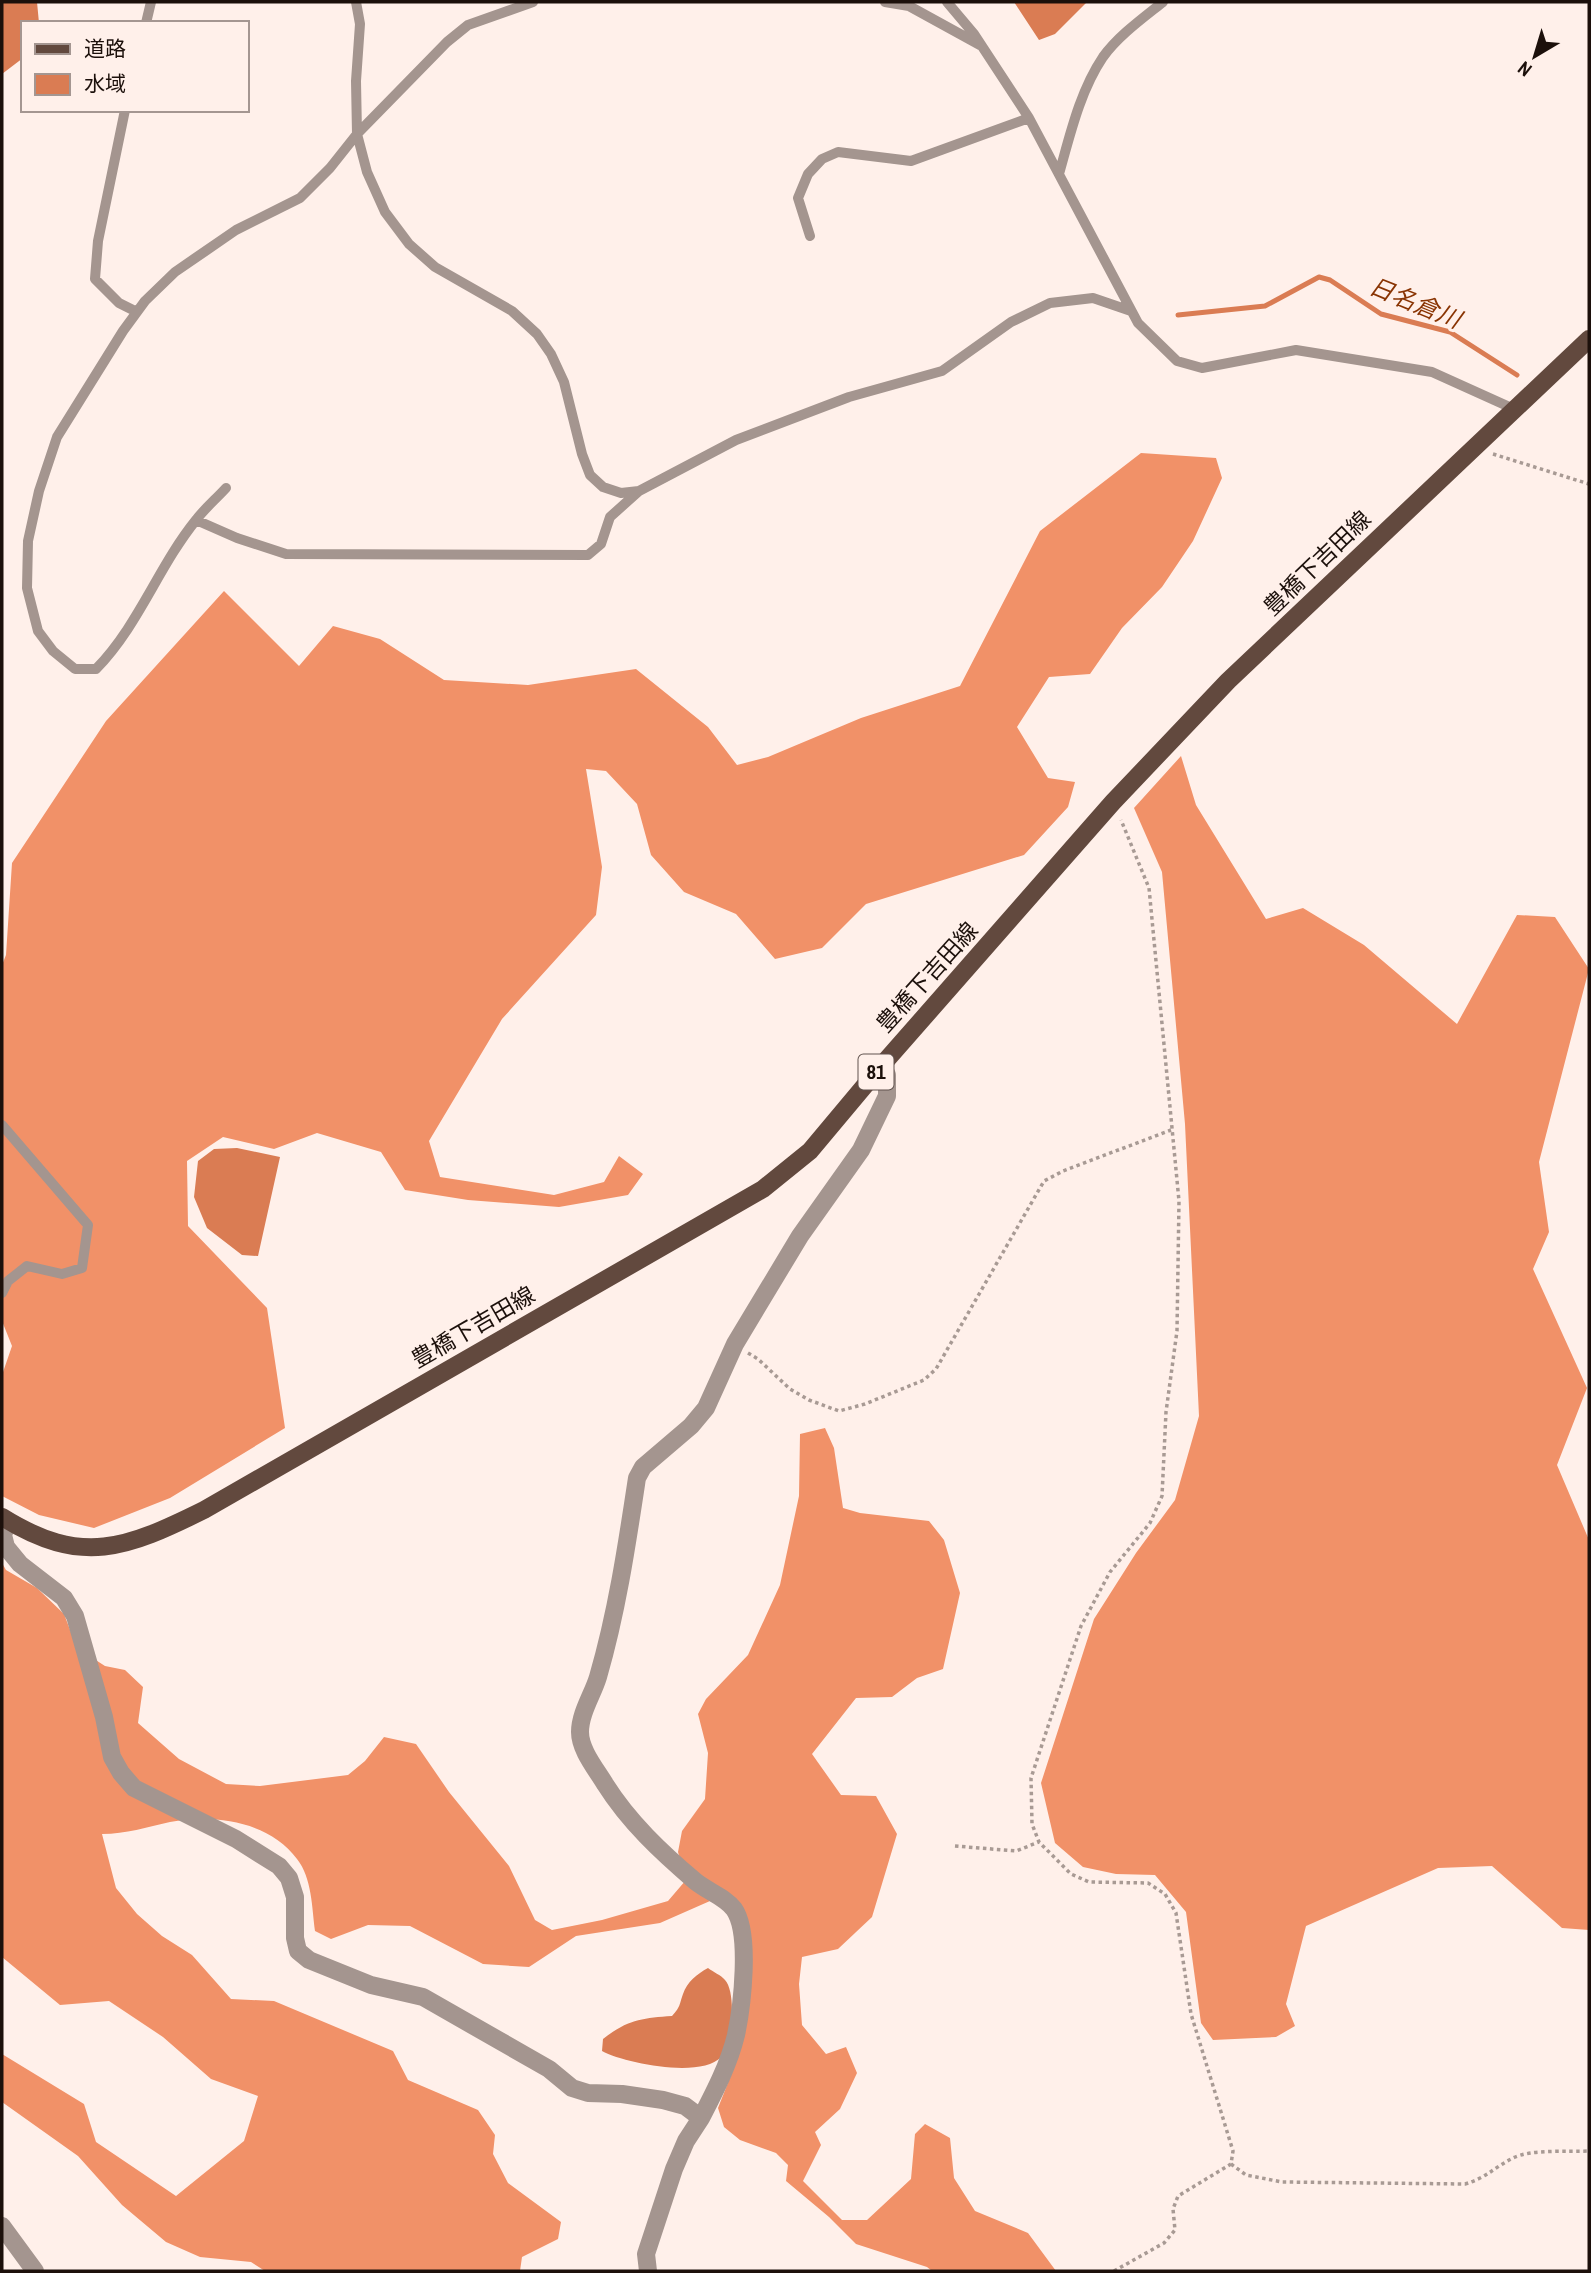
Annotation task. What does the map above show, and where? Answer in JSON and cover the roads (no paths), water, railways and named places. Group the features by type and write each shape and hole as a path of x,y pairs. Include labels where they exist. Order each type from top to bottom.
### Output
{"main road":[{"name":"豊橋下吉田線","path":"5,1519 41,1538 78,1547 121,1546 152,1536 204,1510 763,1189 810,1151 1113,802 1228,681 1589,339"}],"street":[{"path":"648,2271 646,2254 674,2169 686,2141 721,2078 736,2034 744,1967 742,1933 732,1907 697,1883 640,1831 620,1807 586,1753 580,1732 598,1678 625,1555 637,1478 643,1467 691,1426 706,1408 735,1344 800,1236 861,1150 887,1096 887,1075 882,1065"},
{"path":"5,1519 3,1535 6,1547 20,1564 64,1598 75,1616 104,1717 112,1757 121,1773 134,1788 236,1839 279,1866 289,1878 295,1897 295,1938 298,1951 309,1960 371,1985 423,1997 549,2069 572,2088 587,2093 622,2094 663,2100 685,2106 701,2118"},
{"path":"2,2225 35,2271"}],"lane":[{"path":"146,21 151,2"},
{"path":"356,2 360,24 356,81 357,134 367,172 385,212 410,244 435,267 512,312 537,334 551,354 564,382 590,475 603,487 621,493 639,491"},
{"path":"226,488 196,520 129,630 96,669 75,668 53,651 38,631 27,588 29,541 39,491 57,437 137,312 175,272 236,230 300,198 330,168 357,134 447,42 468,25 533,2"},
{"path":"885,2 909,6 982,47"},
{"path":"947,2 982,47 1029,118 1138,323 1177,361 1202,368 1296,351 1432,372 1514,409"},
{"path":"1059,174 1072,125 1104,57 1135,25 1163,2"},
{"path":"125,112 98,242 95,279 119,303 137,312"},
{"path":"810,236 798,198 808,174 822,159 838,152 911,161 1029,118"},
{"path":"196,520 237,538 286,554 588,555 601,544 610,517 639,491 736,440 849,397 942,371 1011,323 1050,303 1093,298 1131,311"},
{"path":"2,1125 88,1225 82,1268 62,1274 27,1266 8,1281 2,1293"}],"water":[{"path":"2,2 37,2 39,21 21,21 21,60 2,74"},
{"path":"1014,2 1087,2 1055,34 1039,40"},
{"path":"237,1148 280,1157 258,1256 242,1255 207,1228 194,1197 198,1161 214,1149"},
{"path":"708,1968 725,1980 731,1996 732,2019 728,2042 721,2057 711,2064 680,2068 644,2064 602,2051 603,2039 627,2024 643,2019 672,2016 690,1982"}],"waterway":[{"name":"日名倉川","path":"1178,315 1265,306 1319,277 1330,280 1381,314 1450,332 1517,375"}]}
